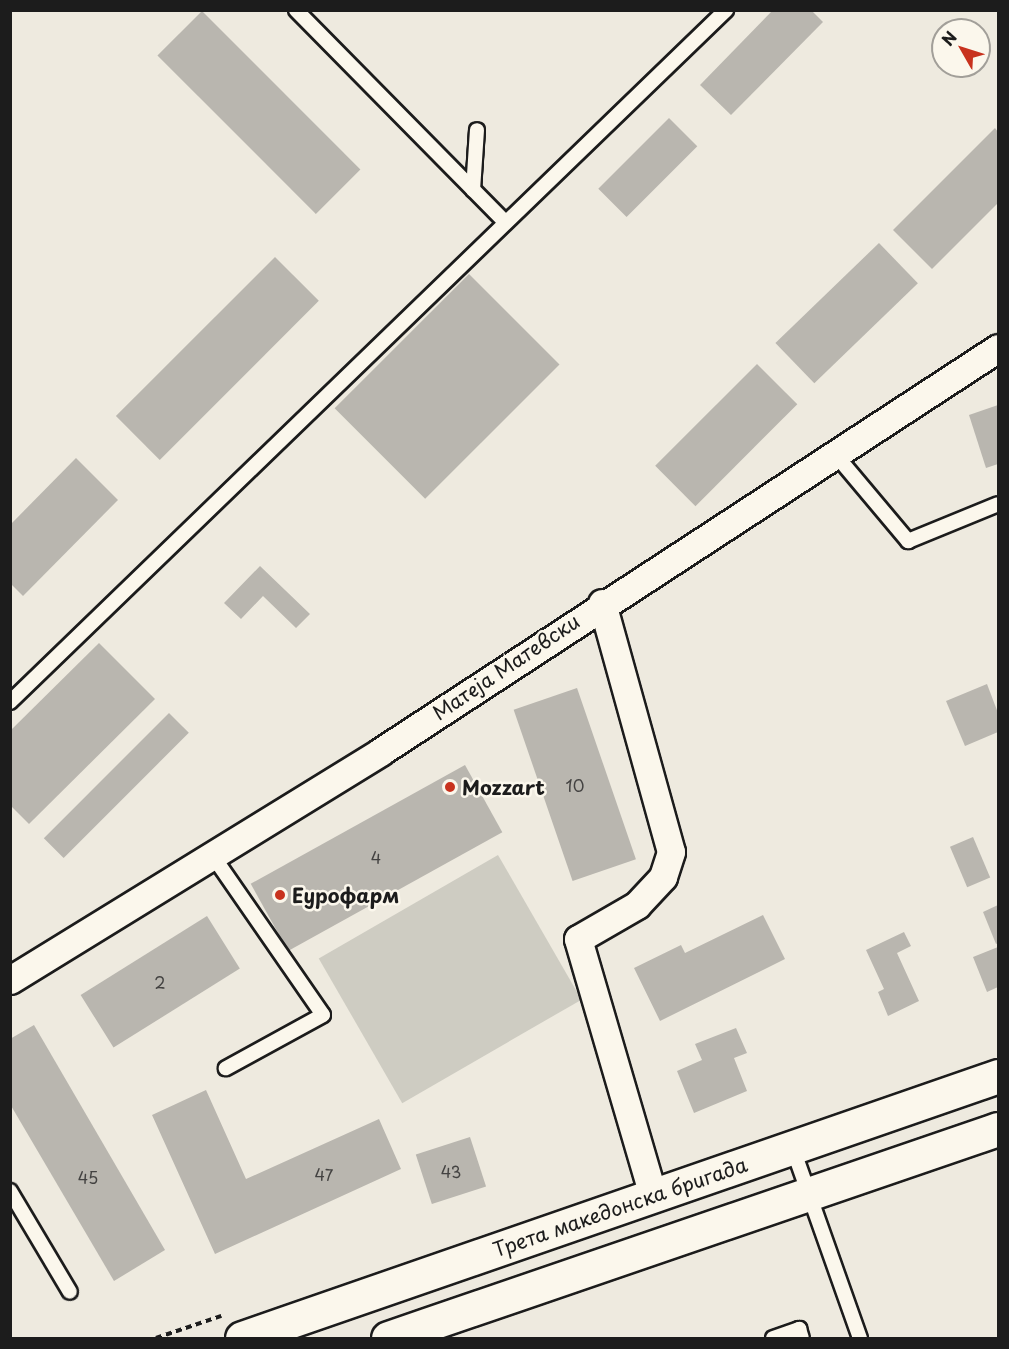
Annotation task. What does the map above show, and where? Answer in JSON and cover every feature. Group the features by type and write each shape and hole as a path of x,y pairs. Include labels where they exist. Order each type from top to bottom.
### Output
{"street":[{"name":"Матеја Матевски","path":"10,980 380,752 602,603 999,348"},
{"path":"602,603 672,852 663,877 637,905 578,939 653,1195"},
{"name":"Трета македонска бригада","path":"242,1338 999,1077"},
{"path":"388,1338 999,1129"}],"lane":[{"path":"296,10 504,222"},
{"path":"10,702 504,222 726,10"},
{"path":"473,190 477,130"},
{"path":"835,454 908,542 999,504"},
{"path":"213,856 323,1015 226,1068"},
{"path":"793,1149 807,1195 860,1338"},
{"path":"10,1191 70,1292"},
{"path":"773,1338 799,1329 802,1338"}],"shaded area":[{"path":"498,855 582,1000 402,1103 319,958"}],"building":[{"path":"773,10 811,10 823,22 731,115 700,85"},
{"path":"202,11 360,169 316,214 157,56"},
{"path":"669,118 697,146 627,217 598,189"},
{"path":"995,128 998,132 998,203 932,269 893,230"},
{"path":"879,243 918,283 814,383 775,343"},
{"path":"275,257 319,301 160,460 116,416"},
{"path":"469,274 560,365 425,499 335,408"},
{"path":"757,364 797,404 695,506 655,466"},
{"path":"998,405 998,464 986,468 969,415"},
{"path":"76,458 118,500 23,596 10,583 10,525"},
{"path":"260,566 310,614 296,628 263,596 241,619 224,603"},
{"path":"99,643 155,699 29,824 10,805 10,731"},
{"path":"987,684 998,713 998,732 965,746 946,701"},
{"path":"577,688 636,859 573,881 514,710"},
{"path":"169,713 189,733 64,858 44,838"},
{"path":"465,765 502,832 288,951 251,884"},
{"path":"973,837 990,878 967,887 950,847"},
{"path":"998,905 998,943 996,944 983,912"},
{"path":"763,915 785,959 660,1021 634,968 681,945 685,953"},
{"path":"207,916 240,969 113,1048 81,995"},
{"path":"904,932 911,946 897,953 919,1001 888,1016 878,992 884,989 866,950"},
{"path":"998,947 998,987 987,992 973,957"},
{"path":"34,1025 165,1250 114,1281 10,1104 10,1039"},
{"path":"736,1028 747,1053 734,1058 747,1091 694,1113 677,1071 702,1060 695,1044"},
{"path":"206,1090 246,1179 379,1119 401,1169 215,1254 152,1115"},
{"path":"470,1137 486,1186 432,1204 416,1155"}],"place":[{"name":"Mozzart","path":"450,787"},
{"name":"Еурофарм","path":"280,895"}]}
